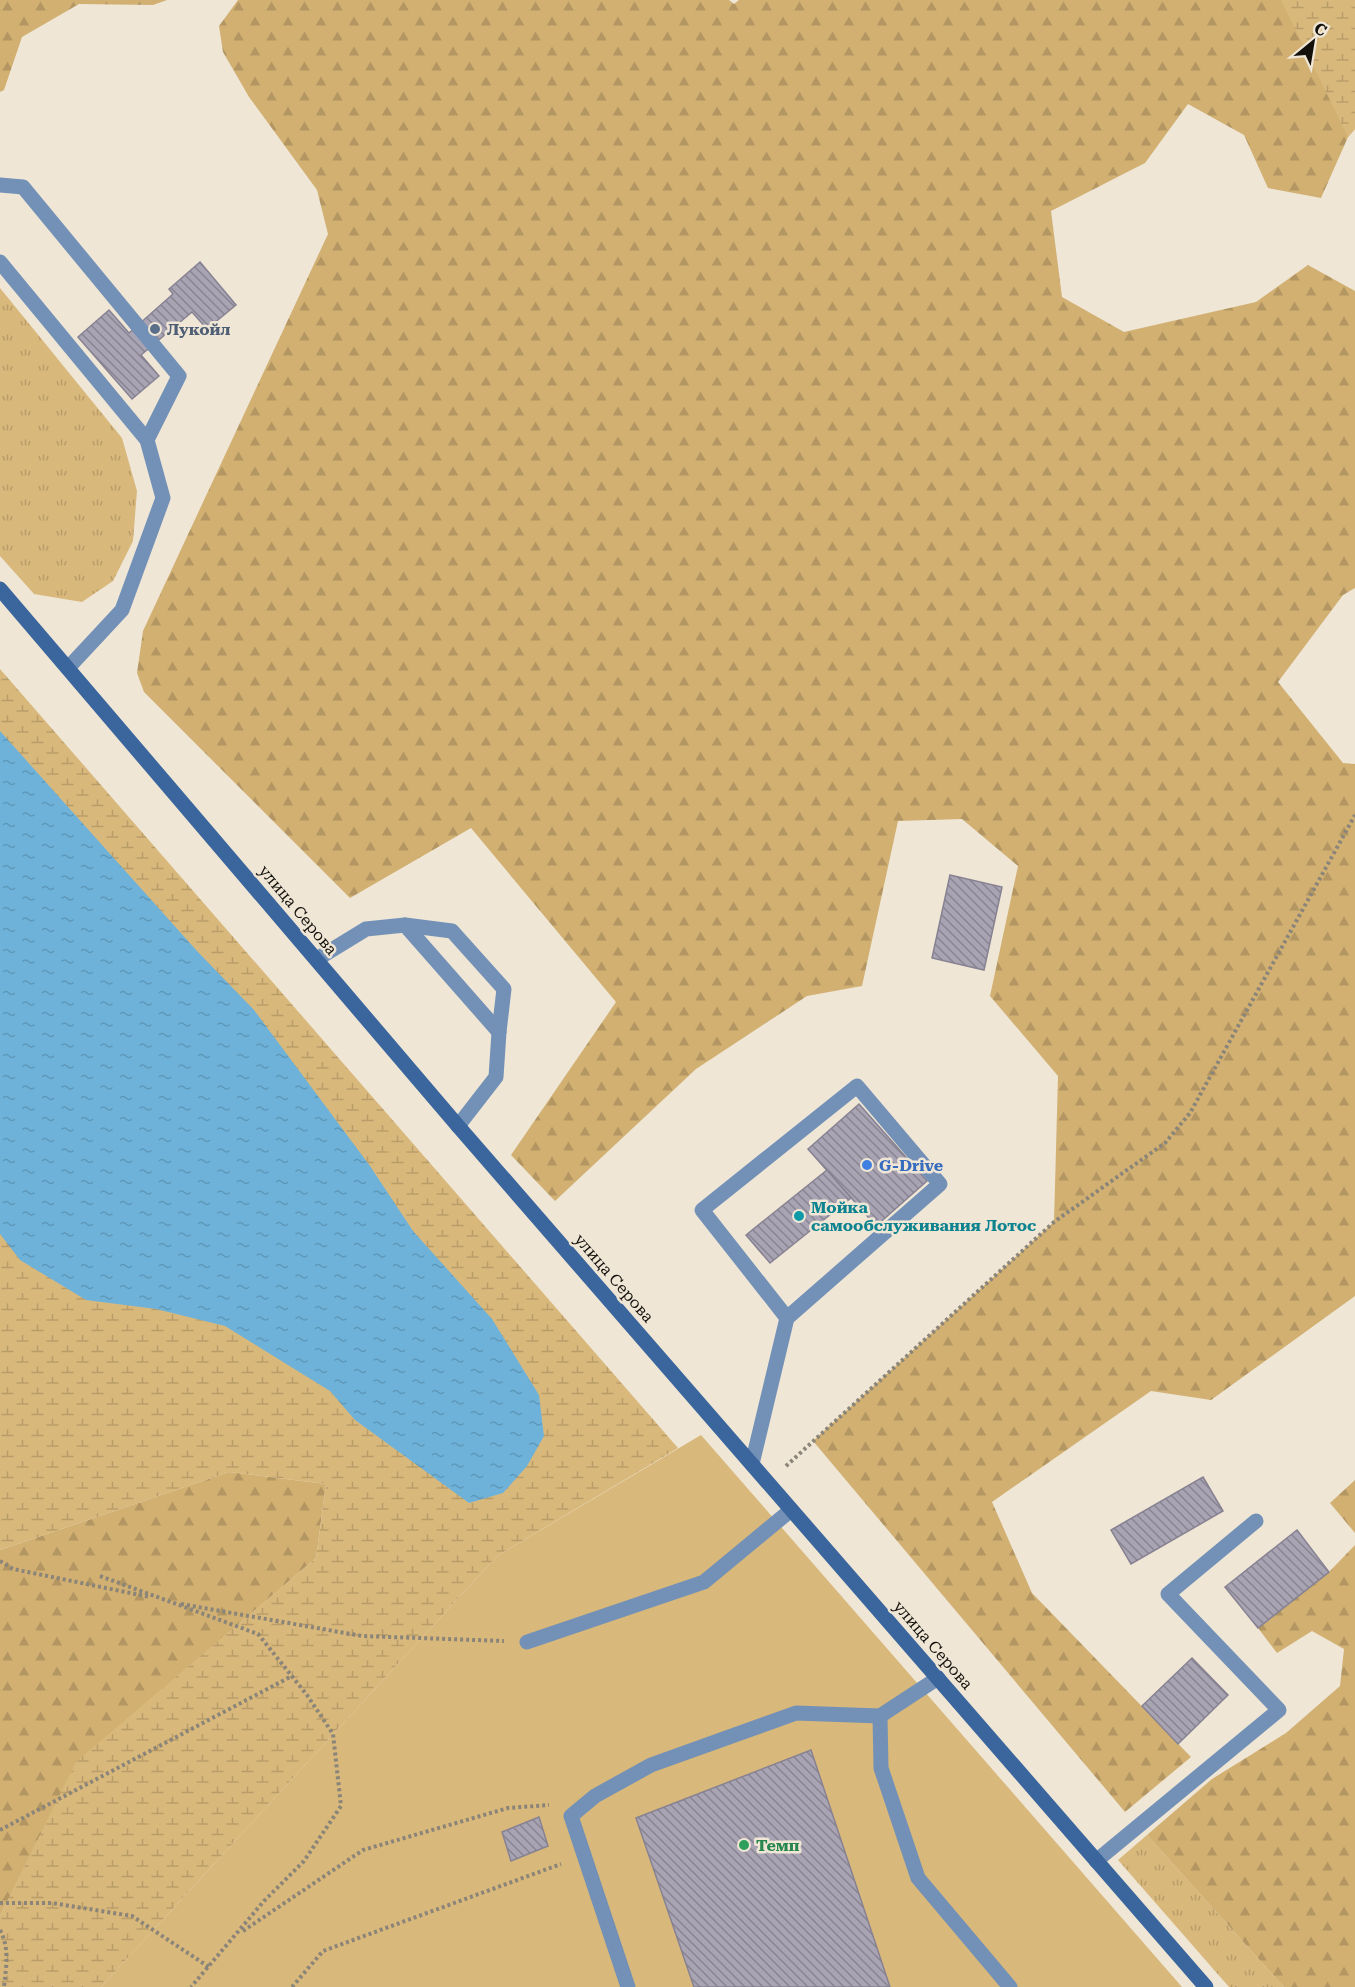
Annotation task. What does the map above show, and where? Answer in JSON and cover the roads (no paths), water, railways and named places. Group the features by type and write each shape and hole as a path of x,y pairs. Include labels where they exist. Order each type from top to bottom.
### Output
{"main road":[{"name":"улица Серова","path":"0,589 458,1126 1206,1987"}],"lane":[{"path":"0,184 23,187 179,376 147,440"},
{"path":"0,262 147,440 163,498 122,610 68,668"},
{"path":"405,925 499,1032"},
{"path":"316,959 366,929 405,925 452,931 504,989 496,1077 458,1126"},
{"path":"752,1464 787,1318 940,1184 857,1086 702,1210 787,1318"},
{"path":"527,1642 704,1582 791,1510"},
{"path":"1096,1861 1279,1710 1168,1594 1256,1521"},
{"path":"628,1987 571,1816 595,1796 651,1765 796,1713 880,1716 938,1678"},
{"path":"880,1716 881,1768 918,1878 1010,1987"}],"water":[{"path":"0,731 197,951 254,1010 370,1166 413,1231 492,1319 539,1395 544,1436 527,1466 503,1493 469,1503 355,1420 330,1391 225,1326 156,1309 86,1300 20,1260 0,1234"}],"place":[{"name":"Лукойл","path":"155,329"},
{"name":"G-Drive","path":"867,1165"},
{"name":"Мойка самообслуживания Лотос","path":"799,1216"},
{"name":"Темп","path":"744,1845"}]}
